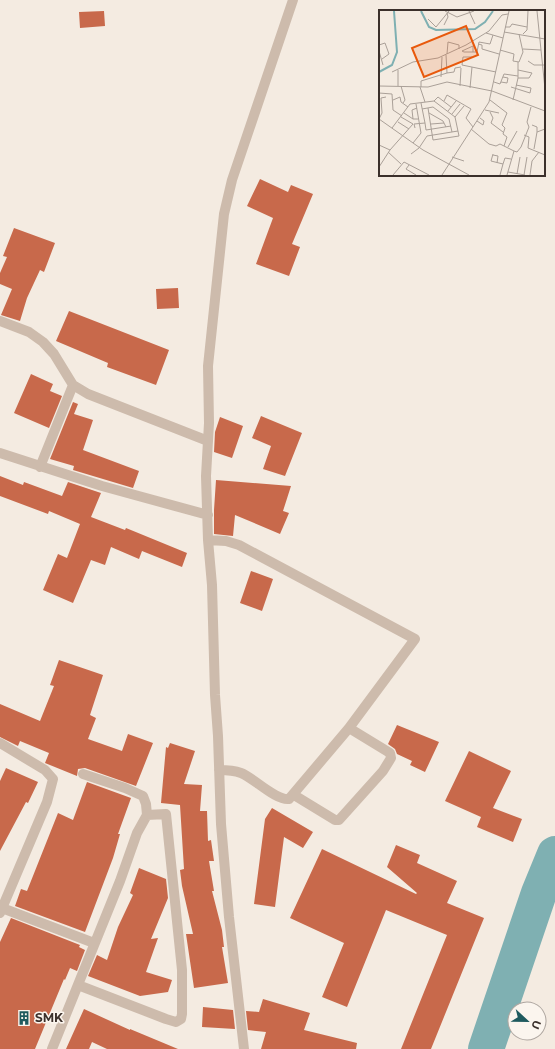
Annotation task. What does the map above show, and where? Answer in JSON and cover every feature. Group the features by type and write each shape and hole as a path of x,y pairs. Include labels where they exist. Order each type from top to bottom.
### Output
{"street":[{"path":"244,1049 229,917 221,824 212,585 208,540 206,476 208,441 208,366 224,214 232,180 293,0"},
{"path":"0,321 29,332 43,342 58,359 73,385 88,394 208,441"},
{"path":"40,467 73,385"},
{"path":"0,453 135,496 208,515"},
{"path":"208,540 226,541 239,545 414,638 414,641 409,649 349,728 294,795 286,800 242,773 232,770 219,770"},
{"path":"294,795 336,820 339,820 383,771 391,758 390,754 349,728"},
{"path":"0,744 45,770 53,779 47,802 1,911 94,943"},
{"path":"52,1049 120,881 137,833 147,815 146,804 142,796 125,788 83,774"},
{"path":"78,985 166,1019 176,1022 180,1020 182,1014 182,970 168,824 166,814 147,815"}],"building":[{"path":"104,11 105,26 80,28 79,12"},
{"path":"260,179 288,192 291,185 313,194 292,244 300,247 289,276 256,264 273,218 247,206"},
{"path":"14,228 55,243 44,272 40,270 27,298 20,321 1,315 12,289 0,284 0,273 7,257 3,256"},
{"path":"178,288 179,308 157,309 156,289"},
{"path":"69,311 169,350 156,385 107,367 108,363 56,341"},
{"path":"31,374 53,384 50,391 62,396 49,428 14,413"},
{"path":"73,402 78,404 74,414 93,420 83,450 139,471 133,488 73,470 74,466 50,459"},
{"path":"261,416 302,433 285,476 263,469 271,446 252,438"},
{"path":"220,417 243,426 232,458 214,452 215,432"},
{"path":"0,476 23,485 24,482 62,496 68,482 101,493 91,517 125,530 126,528 187,553 182,567 142,551 139,559 111,547 105,565 91,560 73,603 43,590 58,554 67,558 80,524 49,511 48,514 0,496"},
{"path":"216,480 291,486 283,511 289,513 280,534 235,515 233,536 214,534"},
{"path":"251,571 273,579 262,611 240,603"},
{"path":"59,660 103,675 90,715 96,718 88,739 122,751 128,734 153,743 136,786 85,768 78,769 77,776 45,763 49,753 20,741 18,746 0,737 0,704 40,721 54,686 50,685"},
{"path":"397,725 439,742 425,772 410,765 412,761 397,754 395,749 388,744"},
{"path":"170,743 195,751 184,784 202,785 200,811 207,811 208,841 211,840 214,861 209,861 214,891 212,891 222,930 224,947 222,947 228,983 194,988 186,934 193,934 182,886 180,870 184,869 180,805 161,803 166,747 168,748"},
{"path":"469,751 511,771 493,808 522,819 513,842 477,827 481,817 445,801"},
{"path":"6,768 38,782 28,803 26,802 0,851 0,781"},
{"path":"87,782 131,798 118,834 120,834 113,858 85,932 15,906 21,889 27,891 58,813 73,820"},
{"path":"272,808 313,832 303,848 284,837 275,907 254,904 265,819"},
{"path":"396,845 420,855 417,863 457,881 447,903 484,918 431,1049 401,1049 447,935 386,910 347,1007 322,997 344,943 290,918 322,849 416,894 417,893 387,867"},
{"path":"139,868 166,879 168,898 151,939 158,938 146,972 172,980 168,992 140,996 88,976 97,955 107,960 118,927 133,895 130,893"},
{"path":"11,918 80,945 79,947 85,950 77,971 70,968 65,980 64,979 35,1049 0,1049 0,942"},
{"path":"263,999 310,1013 304,1030 357,1043 356,1049 261,1049 266,1032 248,1030 246,1011 259,1012"},
{"path":"203,1007 233,1010 235,1029 202,1027"},
{"path":"84,1009 130,1030 178,1049 107,1049 92,1042 89,1049 66,1049"}],"waterway":[{"path":"486,1049 539,893 555,854"}],"place":[{"name":"SMK","path":"24,1018"}]}
